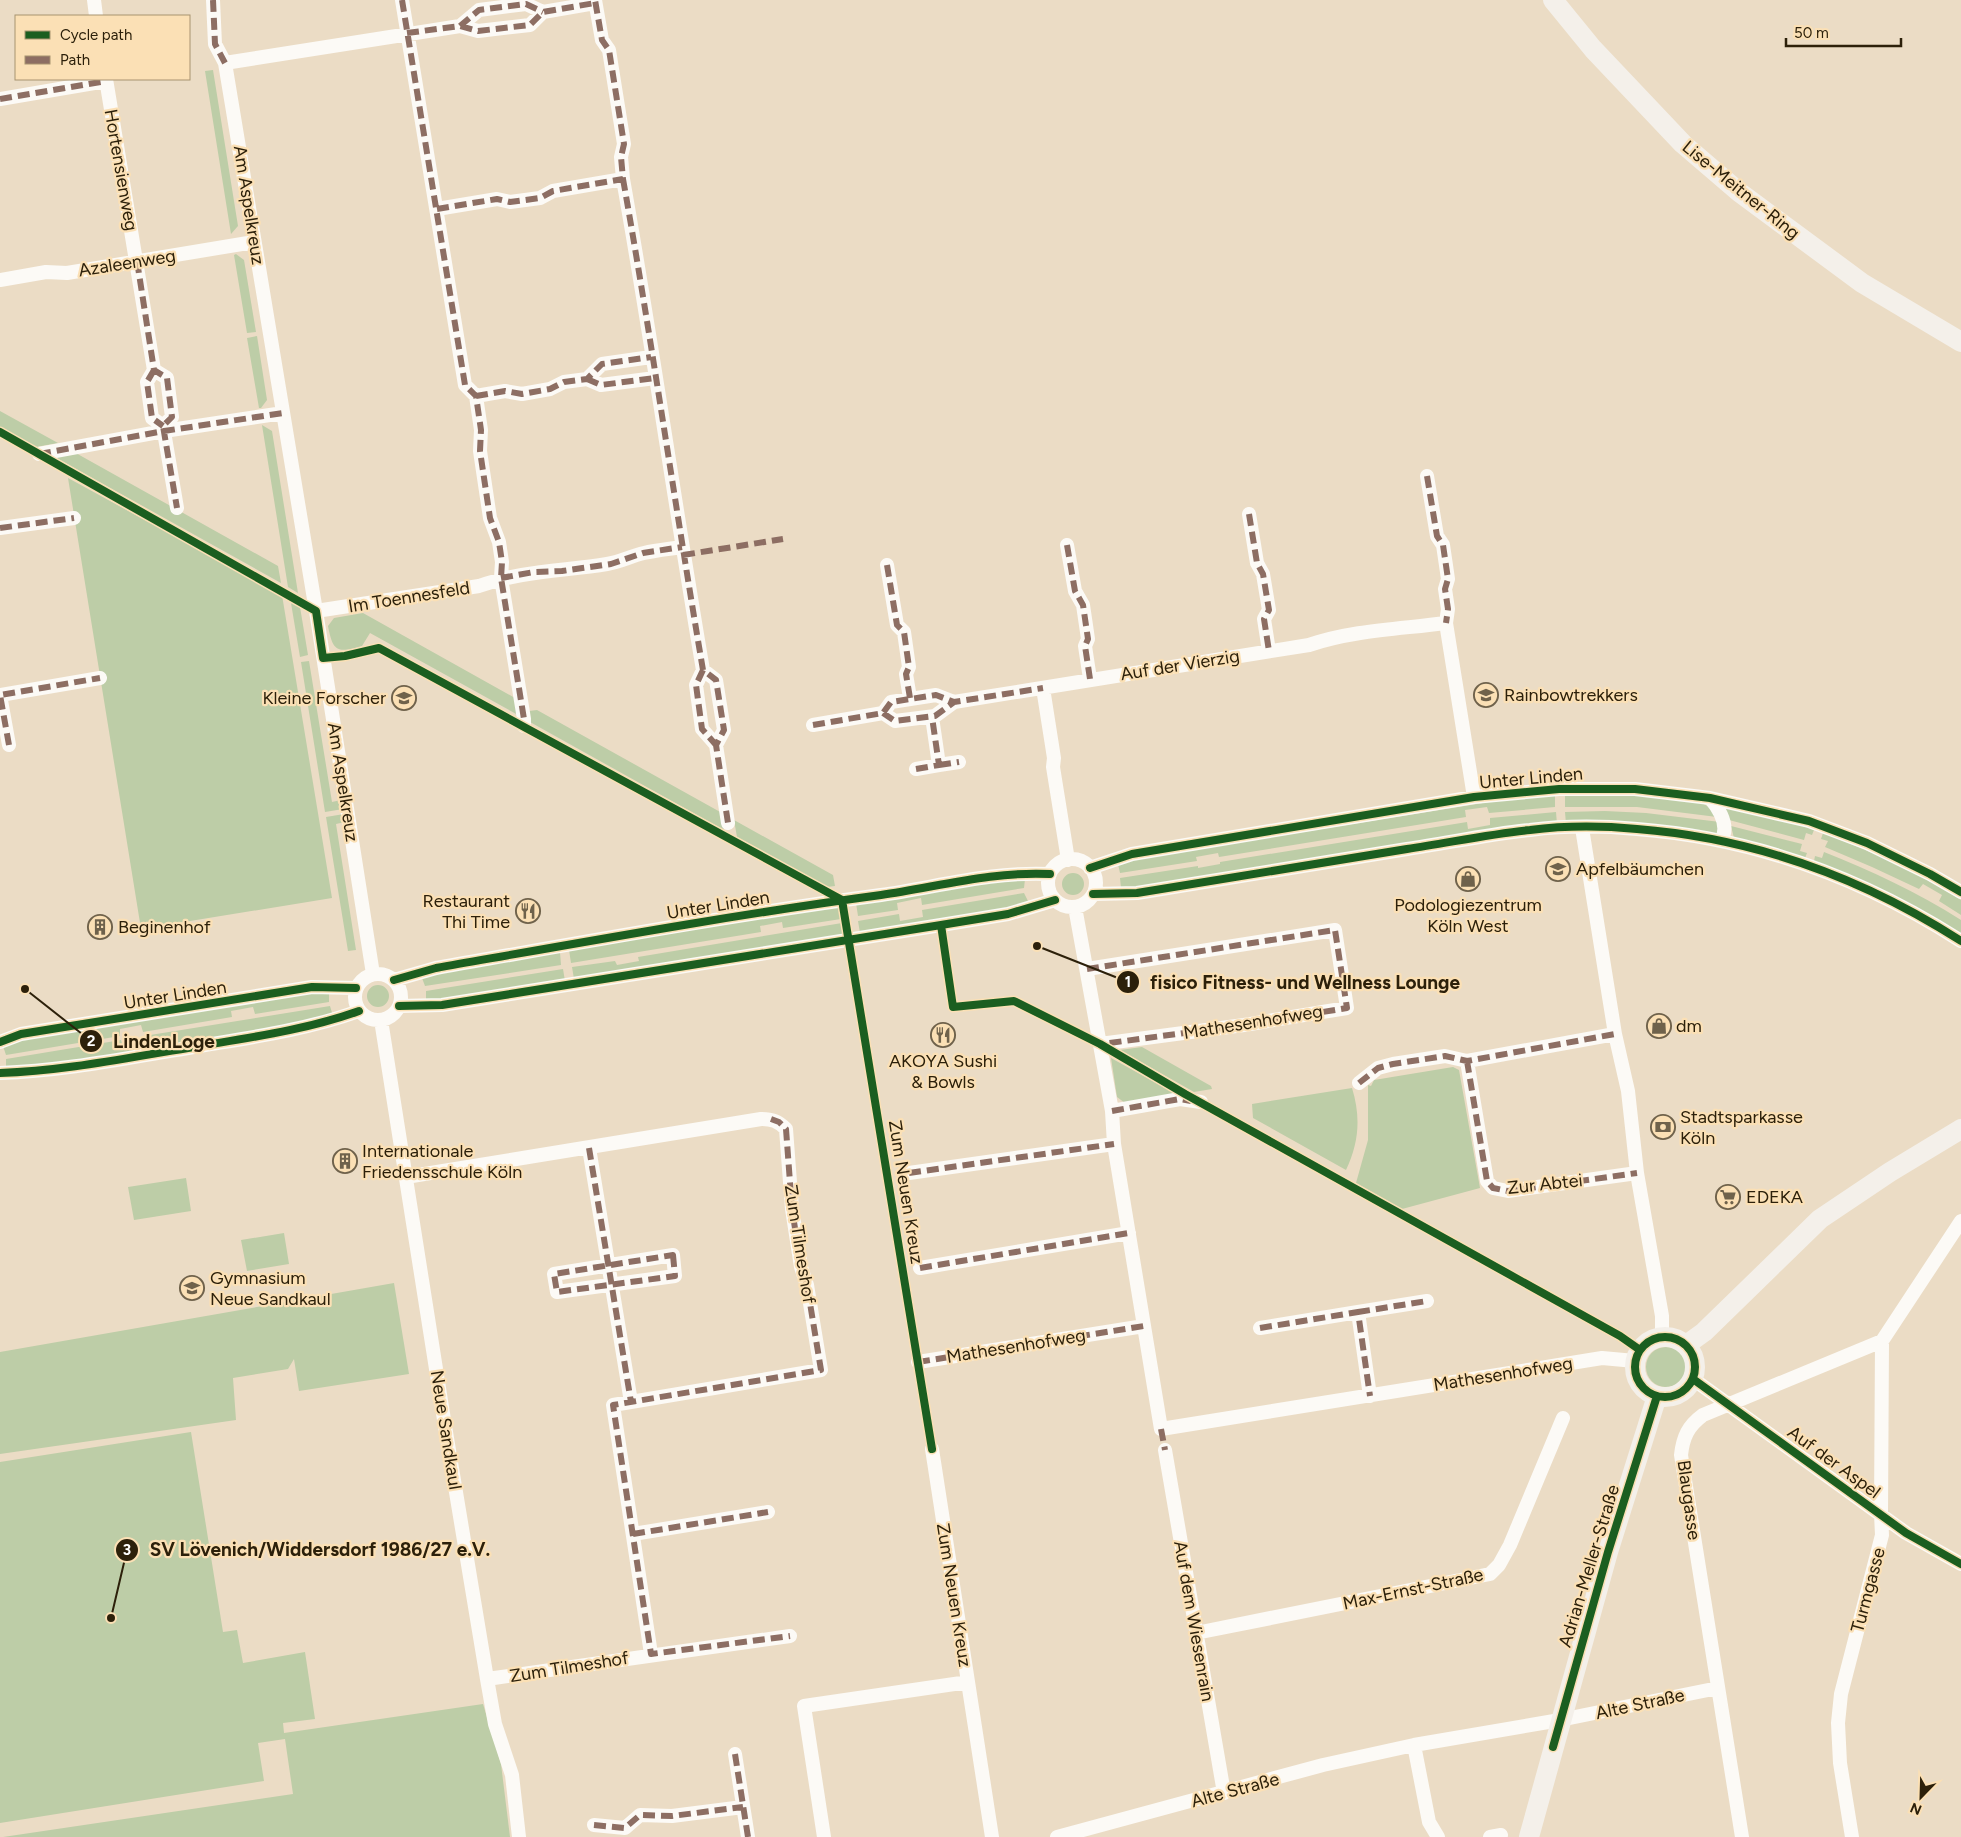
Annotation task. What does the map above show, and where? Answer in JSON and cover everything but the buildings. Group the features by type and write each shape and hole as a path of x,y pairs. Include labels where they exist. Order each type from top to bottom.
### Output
{"street":[{"path":"94,0 96,15"},
{"name":"Am Aspelkreuz","path":"213,0 215,44 225,63 316,611 373,974"},
{"path":"402,0 465,384 476,396 481,430 480,451 490,518 499,542 502,562 500,578 524,726"},
{"name":"Lise-Meitner-Ring","path":"1553,0 1593,49 1683,144 1739,192 1862,283 1961,342"},
{"path":"225,63 460,26 478,31 530,24 543,12 595,2 602,40 609,50 614,78 624,144 620,157 623,179 640,273 655,378 703,670 696,685 702,729 716,745 728,823"},
{"path":"460,26 479,10 526,4 543,12"},
{"path":"0,99 106,80"},
{"name":"Hortensienweg","path":"106,80 136,261"},
{"path":"437,209 497,199 510,202 540,198 553,191 623,179"},
{"name":"Azaleenweg","path":"0,280 46,272 68,273 254,242"},
{"path":"136,261 154,370 147,382 152,418 163,429 177,508"},
{"path":"587,379 602,364 652,357"},
{"path":"154,370 167,378 172,417 163,429"},
{"path":"476,396 505,391 522,394 550,389 564,382 587,379 601,385 655,378"},
{"path":"39,454 163,429 283,413"},
{"path":"1427,476 1437,536 1443,545 1448,579 1445,590 1448,609 1446,623 1474,797"},
{"path":"1249,514 1257,563 1263,574 1268,610 1264,619 1269,651"},
{"path":"0,528 74,518"},
{"path":"1067,545 1075,591 1083,605 1088,639 1085,646 1090,679"},
{"name":"Im Toennesfeld","path":"316,611 478,586 500,578 534,572 562,572 611,564 643,553 682,546"},
{"path":"887,565 897,625 904,632 909,667 906,674 910,698"},
{"name":"Auf der Vierzig","path":"812,725 883,713 892,702 910,698 936,696 954,702 1309,645 1330,638 1446,623"},
{"path":"703,670 716,680 724,730 716,745"},
{"path":"9,744 0,695 100,678"},
{"path":"1043,688 1068,860"},
{"name":"Auf der Vierzig","path":"883,713 895,721 932,717 954,702"},
{"path":"932,717 939,765"},
{"path":"916,769 959,762"},
{"name":"Unter Linden","path":"1090,868 1132,854 1474,797 1529,790 1635,789 1710,798 1809,821 1867,843 1961,892"},
{"path":"1710,798 1718,808 1723,821 1725,834 1721,841"},
{"path":"1582,828 1615,1034 1628,1091 1637,1173 1662,1316 1662,1336"},
{"path":"1093,894 1137,893 1531,829 1636,829 1721,841 1807,864 1900,904 1961,941"},
{"path":"1068,860 1080,861 1090,868 1096,881 1093,894 1082,905 1068,906 1056,900 1050,891 1048,880 1057,864 1068,860"},
{"name":"Unter Linden","path":"394,980 436,968 1004,874 1050,874"},
{"path":"400,1006 442,1005 950,924 1008,914 1056,900"},
{"name":"Mathesenhofweg","path":"1075,906 1112,1111 1114,1144 1162,1430 1602,1358 1636,1361"},
{"name":"Mathesenhofweg","path":"1087,969 1335,930 1346,1008 1244,1025 1100,1044"},
{"path":"373,974 388,976 394,980 401,992 400,1006 392,1016 381,1020 369,1019 359,1011 354,1000 356,988 362,979 373,974"},
{"name":"Unter Linden","path":"0,1042 21,1034 312,987 356,988"},
{"path":"0,1073 26,1073 310,1027 359,1011"},
{"name":"Neue Sandkaul","path":"381,1020 487,1679 495,1724 512,1774 519,1837"},
{"path":"1359,1083 1378,1068 1393,1064 1445,1056 1467,1061 1615,1034"},
{"name":"Zur Abtei","path":"1467,1061 1487,1181 1493,1188 1508,1191 1637,1173"},
{"path":"1112,1111 1180,1099 1201,1102"},
{"name":"Zum Tilmeshof","path":"406,1177 761,1119 771,1119 779,1122 786,1128 792,1209 821,1370 613,1405 651,1654"},
{"path":"1686,1344 1704,1332 1820,1219 1890,1172 1961,1129"},
{"path":"909,1173 1114,1144"},
{"path":"589,1148 631,1402"},
{"path":"1882,1341 1961,1221"},
{"path":"920,1268 1129,1233"},
{"path":"673,1255 675,1276 557,1292 554,1274 608,1265 673,1255"},
{"path":"1260,1328 1428,1300"},
{"path":"1358,1312 1370,1396"},
{"name":"Mathesenhofweg","path":"918,1362 1144,1326"},
{"path":"1662,1336 1676,1338 1686,1344 1695,1359 1695,1372 1688,1386 1677,1395 1664,1397 1649,1392 1636,1375 1636,1361 1640,1350 1645,1344 1662,1336"},
{"name":"Blaugasse","path":"1742,1837 1681,1455 1686,1434 1691,1424 1703,1415 1882,1341"},
{"name":"Turmgasse","path":"1852,1837 1840,1763 1838,1723 1841,1694 1882,1535 1882,1341"},
{"name":"Auf der Aspel","path":"1693,1379 1729,1403 1906,1533 1961,1564"},
{"name":"Adrian-Meller-Straße","path":"1529,1837 1608,1552 1658,1396"},
{"name":"Max-Ernst-Straße","path":"1196,1633 1490,1574 1499,1565 1510,1545 1563,1418"},
{"name":"Zum Neuen Kreuz","path":"932,1448 992,1837"},
{"name":"Auf dem Wiesenrain","path":"1165,1450 1224,1793"},
{"path":"633,1534 768,1512"},
{"name":"Zum Tilmeshof","path":"487,1679 651,1654 790,1636"},
{"path":"824,1837 804,1706 968,1682"},
{"name":"Alte Straße","path":"1057,1837 1323,1765 1414,1745 1560,1720 1718,1688"},
{"path":"1414,1745 1429,1822 1438,1837"},
{"path":"735,1754 748,1837"},
{"path":"594,1826 625,1828 640,1815 672,1816 743,1807"}],"green space":[{"path":"213,70 238,226 231,234 205,71"},
{"path":"236,254 244,260 256,332 247,333 234,255"},
{"path":"257,336 267,400 261,408 259,408 247,338"},
{"path":"0,411 58,443 36,447 0,427"},
{"path":"262,425 272,431 298,593 288,587"},
{"path":"74,452 278,566 281,583 53,456"},
{"path":"68,478 282,595 332,898 141,929"},
{"path":"291,603 300,607 308,655 300,657"},
{"path":"363,613 515,698 518,715 370,633 362,646 342,650 334,646 328,626 334,618"},
{"path":"309,661 332,802 341,800 343,809 325,812 301,662"},
{"path":"537,710 722,813 724,830 530,722 529,711"},
{"path":"1555,794 1555,807 1489,813 1487,807 1465,810 1466,817 1219,857 1218,853 1196,857 1197,861 1120,873 1118,864 1140,858 1508,799"},
{"path":"1565,794 1635,795 1702,803 1709,807 1717,817 1637,807 1565,807"},
{"path":"1724,806 1791,822 1814,830 1812,835 1806,833 1804,840 1729,820"},
{"path":"1556,812 1557,824 1142,888 1121,888 1120,878 1198,866 1198,868 1220,864 1220,862 1467,822 1468,829 1490,825 1490,818"},
{"path":"1565,812 1646,813 1720,822 1719,835 1566,824"},
{"path":"344,814 345,822 336,824 356,950 348,951 326,817"},
{"path":"734,820 833,875 835,886 827,887 737,837"},
{"path":"1731,826 1802,844 1800,851 1807,853 1805,858 1734,838"},
{"path":"1823,833 1894,863 1945,890 1961,900 1961,915 1939,901 1942,895 1923,884 1919,889 1825,847 1828,841 1821,839"},
{"path":"1824,852 1928,900 1961,920 1961,935 1814,861 1815,856 1822,858"},
{"path":"1073,873 1081,876 1084,884 1081,892 1073,895 1065,892 1062,884 1065,876"},
{"path":"1025,879 1024,888 922,905 921,898 897,903 898,910 858,916 856,903 999,880"},
{"path":"1024,893 1029,903 1019,908 860,933 858,921 899,914 900,921 923,917 922,910"},
{"path":"839,906 841,919 783,928 782,922 760,926 761,932 571,963 569,950"},
{"path":"842,923 843,936 574,979 572,967 615,961 617,965 639,961 638,957"},
{"path":"560,952 561,965 425,986 422,978 432,974"},
{"path":"563,969 565,981 426,1001 426,991"},
{"path":"378,985 386,988 389,996 386,1004 378,1007 370,1004 367,996 370,988"},
{"path":"308,993 329,993 329,1002 255,1014 253,1007 231,1011 232,1017 143,1032 141,1025 120,1029 120,1036 6,1055 3,1046 14,1041"},
{"path":"330,1006 333,1016 322,1020 28,1069 6,1069 6,1059 121,1040 123,1047 145,1043 144,1036"},
{"path":"1142,1047 1211,1086 1212,1089 1194,1092 1120,1050"},
{"path":"1111,1058 1176,1094 1125,1103 1117,1097"},
{"path":"1453,1067 1459,1070 1480,1188 1402,1209 1356,1183 1368,1140 1368,1085 1371,1086 1374,1080"},
{"path":"1352,1088 1357,1109 1357,1130 1354,1150 1346,1170 1253,1118 1252,1104"},
{"path":"186,1178 191,1211 134,1220 128,1187"},
{"path":"284,1233 289,1264 247,1271 241,1240"},
{"path":"394,1283 409,1374 299,1391 294,1359 288,1369 233,1378 236,1420 0,1454 0,1352"},
{"path":"1670,1347 1677,1350 1683,1356 1686,1367 1685,1375 1677,1384 1670,1387 1662,1387 1655,1384 1647,1375 1646,1363 1649,1356 1658,1348"},
{"path":"191,1432 223,1632 237,1630 243,1663 305,1652 315,1719 283,1723 284,1733 483,1704 501,1764 510,1837 3,1837 293,1794 285,1739 258,1743 264,1781 0,1823 0,1462"}],"marked path":[{"path":"213,0 215,44 225,63"},
{"path":"402,0 465,385 476,396 481,430 480,451 490,518 499,542 502,562 501,578 524,726"},
{"path":"437,209 497,199 510,202 540,198 553,191 623,179 621,157 624,144 609,50 602,40 595,0"},
{"path":"407,33 460,26 478,31 530,25 543,12 595,3"},
{"path":"460,26 479,10 526,4 543,12"},
{"path":"0,99 106,81"},
{"path":"623,179 703,670 716,680 724,730 716,745 728,823"},
{"path":"137,261 154,370 167,378 172,417 163,426 177,508"},
{"path":"476,396 505,391 522,394 550,389 564,382 587,379 602,364 651,357"},
{"path":"154,370 147,382 152,418 163,426"},
{"path":"587,379 601,385 655,378"},
{"path":"39,454 164,431 283,413"},
{"path":"1427,476 1437,536 1443,545 1448,579 1445,589 1448,609 1446,623"},
{"path":"1249,514 1257,563 1263,574 1269,610 1264,619 1269,651"},
{"path":"0,528 74,518"},
{"path":"683,555 783,539"},
{"path":"1067,545 1075,591 1083,605 1088,639 1085,646 1090,679"},
{"path":"501,578 534,572 562,571 611,564 643,553 682,547"},
{"path":"887,565 897,625 904,632 909,667 906,674 910,698"},
{"path":"703,670 696,685 702,729 716,745"},
{"path":"9,745 0,695 100,678"},
{"path":"813,725 883,713 891,702 936,695 954,702 1043,688"},
{"path":"883,713 895,721 935,716 954,702"},
{"path":"916,769 939,765 932,717"},
{"path":"939,765 959,762"},
{"path":"1087,969 1335,930 1347,1008 1244,1025 1102,1044"},
{"path":"1359,1083 1378,1068 1393,1064 1445,1056 1467,1061 1615,1034"},
{"path":"1467,1061 1487,1181 1493,1188 1508,1191 1637,1173"},
{"path":"1112,1111 1180,1099 1191,1101"},
{"path":"771,1119 779,1122 786,1129 792,1209 821,1370 613,1405 651,1654 790,1636"},
{"path":"909,1173 1114,1144"},
{"path":"589,1148 631,1402"},
{"path":"920,1268 1129,1233"},
{"path":"673,1255 675,1276 557,1292 554,1274 673,1255"},
{"path":"1358,1312 1427,1301"},
{"path":"1260,1328 1358,1312 1370,1396"},
{"path":"918,1362 1144,1326"},
{"path":"1161,1429 1165,1450"},
{"path":"633,1534 768,1512"},
{"path":"735,1754 748,1837"},
{"path":"594,1825 625,1828 640,1815 672,1816 743,1807"}],"cycle path":[{"path":"0,432 316,611 323,658 345,656 379,648 842,900"},
{"path":"1090,868 1132,854 1474,797 1559,789 1635,789 1710,798 1809,821 1867,843 1930,874 1961,892"},
{"path":"1093,894 1137,893 1515,832 1569,827 1624,828 1723,841 1806,865 1846,880 1885,898 1924,918 1961,941"},
{"path":"394,980 436,968 714,920 986,877 1050,874"},
{"path":"842,900 932,1449"},
{"path":"399,1006 442,1005 941,925 1008,914 1055,900"},
{"path":"941,925 953,1007 1014,1001 1100,1044 1185,1094 1620,1336 1640,1350"},
{"path":"0,1042 21,1034 312,987 356,988"},
{"path":"0,1073 71,1067 253,1037 317,1024 359,1011"},
{"path":"1659,1337 1671,1337 1682,1342 1690,1350 1695,1361 1695,1367 1693,1379 1682,1392 1671,1397 1659,1397 1648,1392 1640,1384 1635,1373 1635,1361 1640,1350 1648,1342 1659,1337"},
{"path":"1693,1379 1906,1533 1961,1564"},
{"path":"1553,1747 1608,1552 1657,1396"}],"place":[{"name":"Rainbowtrekkers","path":"1486,695"},
{"name":"Kleine Forscher","path":"404,698"},
{"name":"Apfelbäumchen","path":"1558,869"},
{"name":"Podologiezentrum Köln West","path":"1468,879"},
{"name":"Restaurant Thi Time","path":"528,911"},
{"name":"Beginenhof","path":"100,927"},
{"name":"fisico Fitness- und Wellness Lounge","path":"1037,946"},
{"name":"LindenLoge","path":"25,989"},
{"name":"dm","path":"1659,1026"},
{"name":"AKOYA Sushi & Bowls","path":"943,1035"},
{"name":"Stadtsparkasse Köln","path":"1663,1127"},
{"name":"Internationale Friedensschule Köln","path":"345,1161"},
{"name":"EDEKA","path":"1728,1197"},
{"name":"Gymnasium Neue Sandkaul","path":"192,1288"},
{"name":"SV Lövenich/Widdersdorf 1986/27 e.V.","path":"111,1618"}]}
